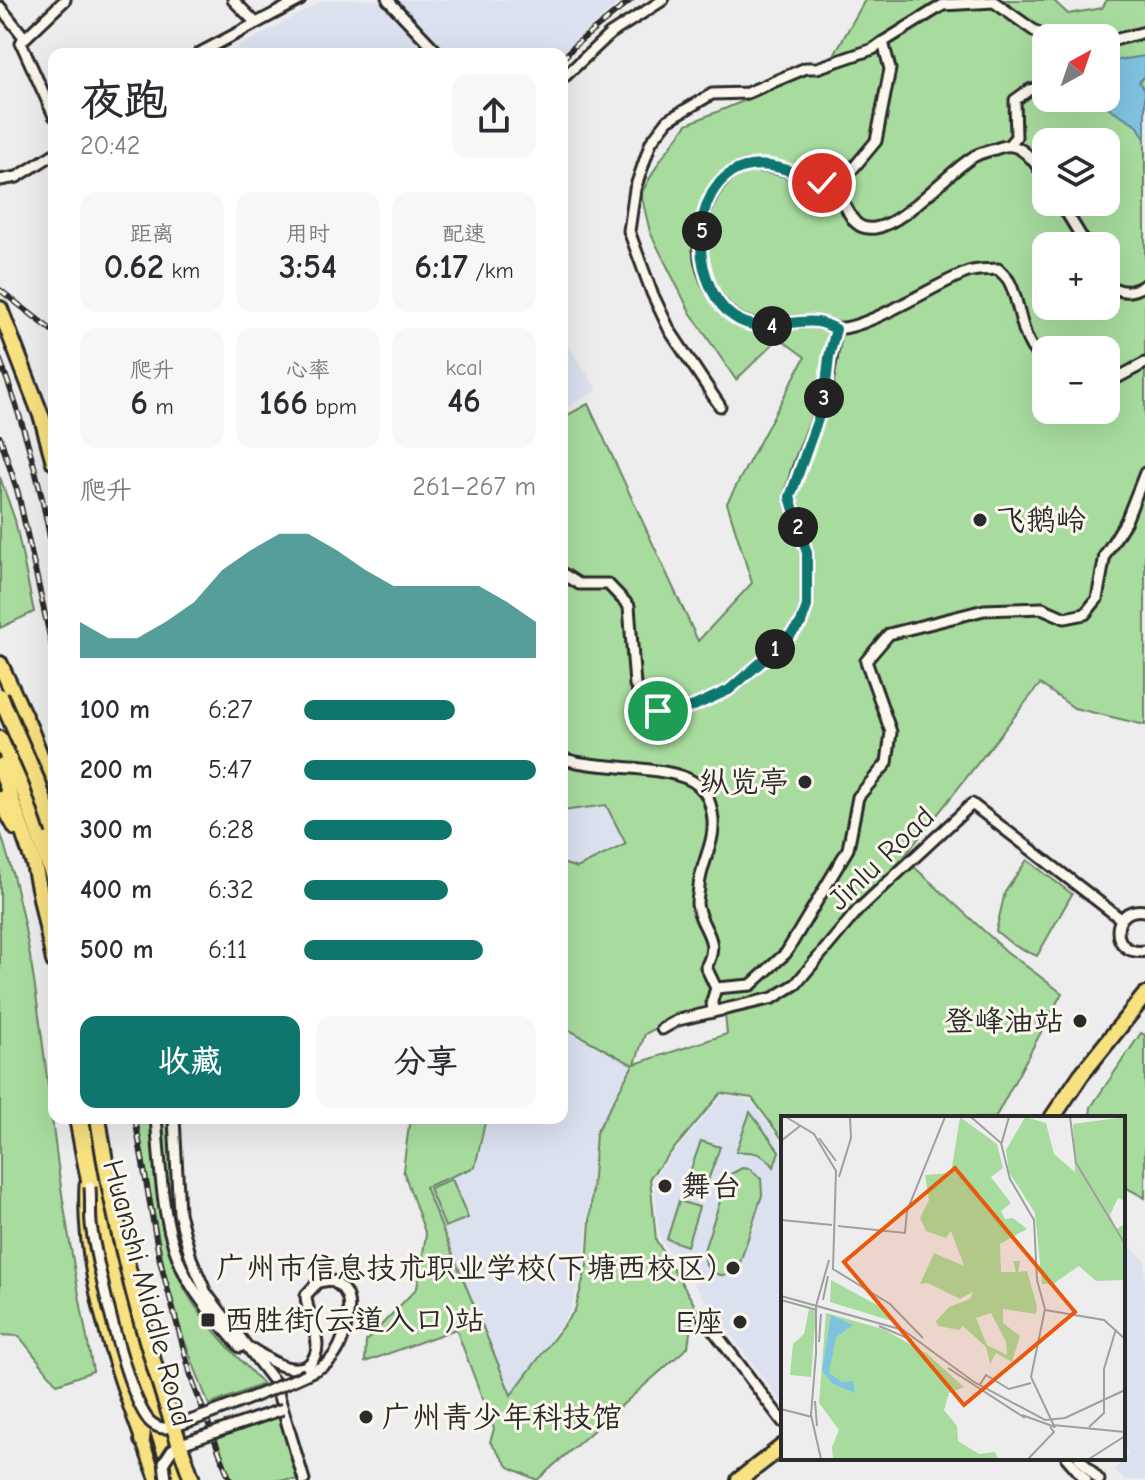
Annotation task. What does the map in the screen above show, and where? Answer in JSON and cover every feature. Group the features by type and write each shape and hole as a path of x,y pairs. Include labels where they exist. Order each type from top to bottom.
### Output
{"highway":[{"path":"0,309 48,440"},
{"path":"0,664 19,702 48,776"},
{"path":"0,696 48,813"},
{"path":"0,714 34,791 48,836"},
{"path":"0,739 25,794 48,862"},
{"path":"0,766 34,864 48,932"},
{"path":"0,787 34,864"},
{"path":"0,799 34,864"},
{"path":"1053,1116 1081,1075 1145,995"},
{"path":"1065,1116 1086,1083 1145,1009"},
{"name":"Huanshi Middle Road","path":"78,1124 110,1274 145,1398 175,1480"},
{"name":"Huanshi Middle Road","path":"91,1124 126,1294 152,1384 194,1480"},
{"path":"104,1124 109,1184 136,1305 164,1400 194,1480"},
{"path":"142,1440 145,1398"},
{"path":"739,1480 781,1448"},
{"path":"755,1480 781,1460"}],"main road":[{"path":"89,1180 86,1231 90,1260 107,1332 157,1480"}],"street":[{"path":"23,40 65,0"},
{"path":"233,0 256,23"},
{"path":"209,48 300,0"},
{"path":"388,0 433,48"},
{"path":"568,73 610,34 663,0"},
{"path":"720,406 670,331 629,231 642,162 651,142 668,120 712,94 747,93 806,68 817,68 873,49 943,5 994,2 1032,29"},
{"path":"0,7 24,37 21,43 48,103"},
{"path":"1120,38 1145,32"},
{"path":"835,190 876,141 890,69 883,42"},
{"path":"1032,89 1015,100 1016,137 1009,145 975,155 891,223 872,228 859,226 835,190 797,173 774,167 744,167 729,174 717,187 708,204 699,249 714,295 726,310 739,320 768,326 819,322 836,329 857,325 970,271 998,269 1010,281 1032,346"},
{"path":"1009,145 1020,149 1032,160"},
{"path":"0,180 17,177 48,158"},
{"path":"1120,291 1133,292 1145,285"},
{"path":"568,577 579,584 608,584 629,606 635,685 644,703 658,711 677,711 694,706 729,690 781,645 801,623 807,606 807,553 790,497 824,402 836,329"},
{"path":"1120,376 1145,363"},
{"path":"716,988 751,985 786,953 848,849 858,797 887,763 891,732 866,661 875,649 889,634 984,610 1042,608 1065,618 1085,614 1097,599 1105,555 1126,521 1145,473"},
{"path":"568,759 678,776 699,785 709,800 712,835 700,879 697,905 708,928 713,954 706,967 716,988 713,1012"},
{"name":"Jinlu Road","path":"662,1029 678,1020 773,998 796,984 858,910 972,804 1121,919"},
{"path":"1145,911 1132,911 1121,919 1117,932 1122,944 1134,952 1145,951"},
{"path":"157,1124 166,1213 185,1275 273,1390 283,1409"},
{"path":"174,1124 179,1213 191,1258 206,1293 275,1381 304,1480"},
{"path":"89,1180 91,1225 109,1310 137,1403 151,1423 165,1428 187,1421 299,1378 324,1365 335,1354 344,1337 350,1304 347,1295 330,1280 318,1282 306,1295 306,1309 318,1339 318,1351 307,1366 298,1369 281,1366 245,1345"},
{"path":"701,1314 781,1419"},
{"path":"166,1480 164,1462 178,1446 283,1409"},
{"path":"1069,1460 1086,1480"},
{"path":"1081,1460 1099,1480"}],"shaded area":[{"path":"324,0 619,2 567,48 237,48"},
{"path":"568,346 598,390 568,408"},
{"path":"606,805 626,844 577,868 568,865 568,810"},
{"path":"568,1029 634,1064 596,1133 584,1261 571,1310 511,1396 425,1187 475,1167 485,1124 568,1124"},
{"name":"广州市信息技术职业学校(下塘西校区)","path":"723,1095 751,1101 781,1141 781,1402 659,1237 654,1176"},
{"path":"1125,1243 1145,1260 1145,1480 1125,1480 1114,1471 1128,1452 1125,1450"}],"green space":[{"path":"865,0 1053,0 1068,14 1102,8 1107,0 1145,0 1145,725 1074,708 1040,684 900,862 855,905 794,982 772,997 675,1018 645,1034 635,1064 727,1034 725,1015 775,1004 798,986 860,912 911,864 1006,951 1062,993 996,1116 781,1116 781,1137 752,1098 721,1093 650,1177 656,1240 694,1304 688,1347 537,1480 509,1467 490,1442 494,1429 456,1329 365,1362 366,1341 417,1288 426,1235 403,1170 409,1124 485,1124 475,1167 425,1187 511,1395 575,1310 587,1265 596,1133 633,1065 568,1029 568,865 577,868 626,844 606,805 568,810 568,415 588,404 698,641 752,583 727,503 805,357 779,338 736,380 690,312 650,232 641,194 659,162 687,124 830,62"},
{"path":"0,477 15,520 34,612 0,628"},
{"path":"0,831 30,958 48,1082 48,1124 53,1124 93,1371 57,1384 19,1336 0,1335"},
{"path":"1027,860 1072,894 1037,956 1013,945 996,931 1005,892"},
{"path":"1141,1033 1145,1035 1145,1198 1125,1187 1125,1116 1090,1116 1091,1107"},
{"path":"750,1112 779,1151 774,1167 758,1154 736,1152"},
{"path":"137,1124 152,1124 164,1230 181,1283 212,1329 263,1384 209,1405 172,1308"},
{"path":"161,1124 170,1124 174,1216 184,1258 169,1212"},
{"path":"701,1141 720,1147 706,1186 687,1180"},
{"path":"742,1168 750,1169 761,1179 762,1195 738,1269 721,1275 706,1265 704,1250 729,1175"},
{"path":"452,1179 468,1218 445,1227 429,1188"},
{"path":"679,1201 699,1207 687,1246 667,1239"},
{"path":"279,1417 297,1480 229,1480 213,1440"}],"water":[{"path":"1145,56 1145,76 1139,82 1145,90 1145,139 1137,125 1116,112 1120,112 1120,60"}],"railway":[{"path":"568,53 631,0"},
{"path":"0,290 48,327"},
{"path":"0,360 33,460 48,528"},
{"path":"0,437 18,493 48,628"},
{"path":"136,1124 160,1261 193,1383 230,1480"}],"place":[{"name":"飞鹅岭","path":"980,520"},
{"name":"纵览亭","path":"805,782"},
{"name":"登峰油站","path":"1080,1021"},
{"name":"舞台","path":"665,1186"},
{"name":"广州市信息技术职业学校(下塘西校区)","path":"733,1268"},
{"name":"西胜街(云道入口)站","path":"208,1320"},
{"name":"E座","path":"740,1322"},
{"name":"广州青少年科技馆","path":"366,1417"}],"route":[{"path":"658,711 677,711 694,706 729,690 781,645 801,623 807,606 807,553 790,497 824,402 836,329 819,322 768,326 739,320 714,295 699,249 708,204 729,174 757,165 797,173 822,183"}]}
